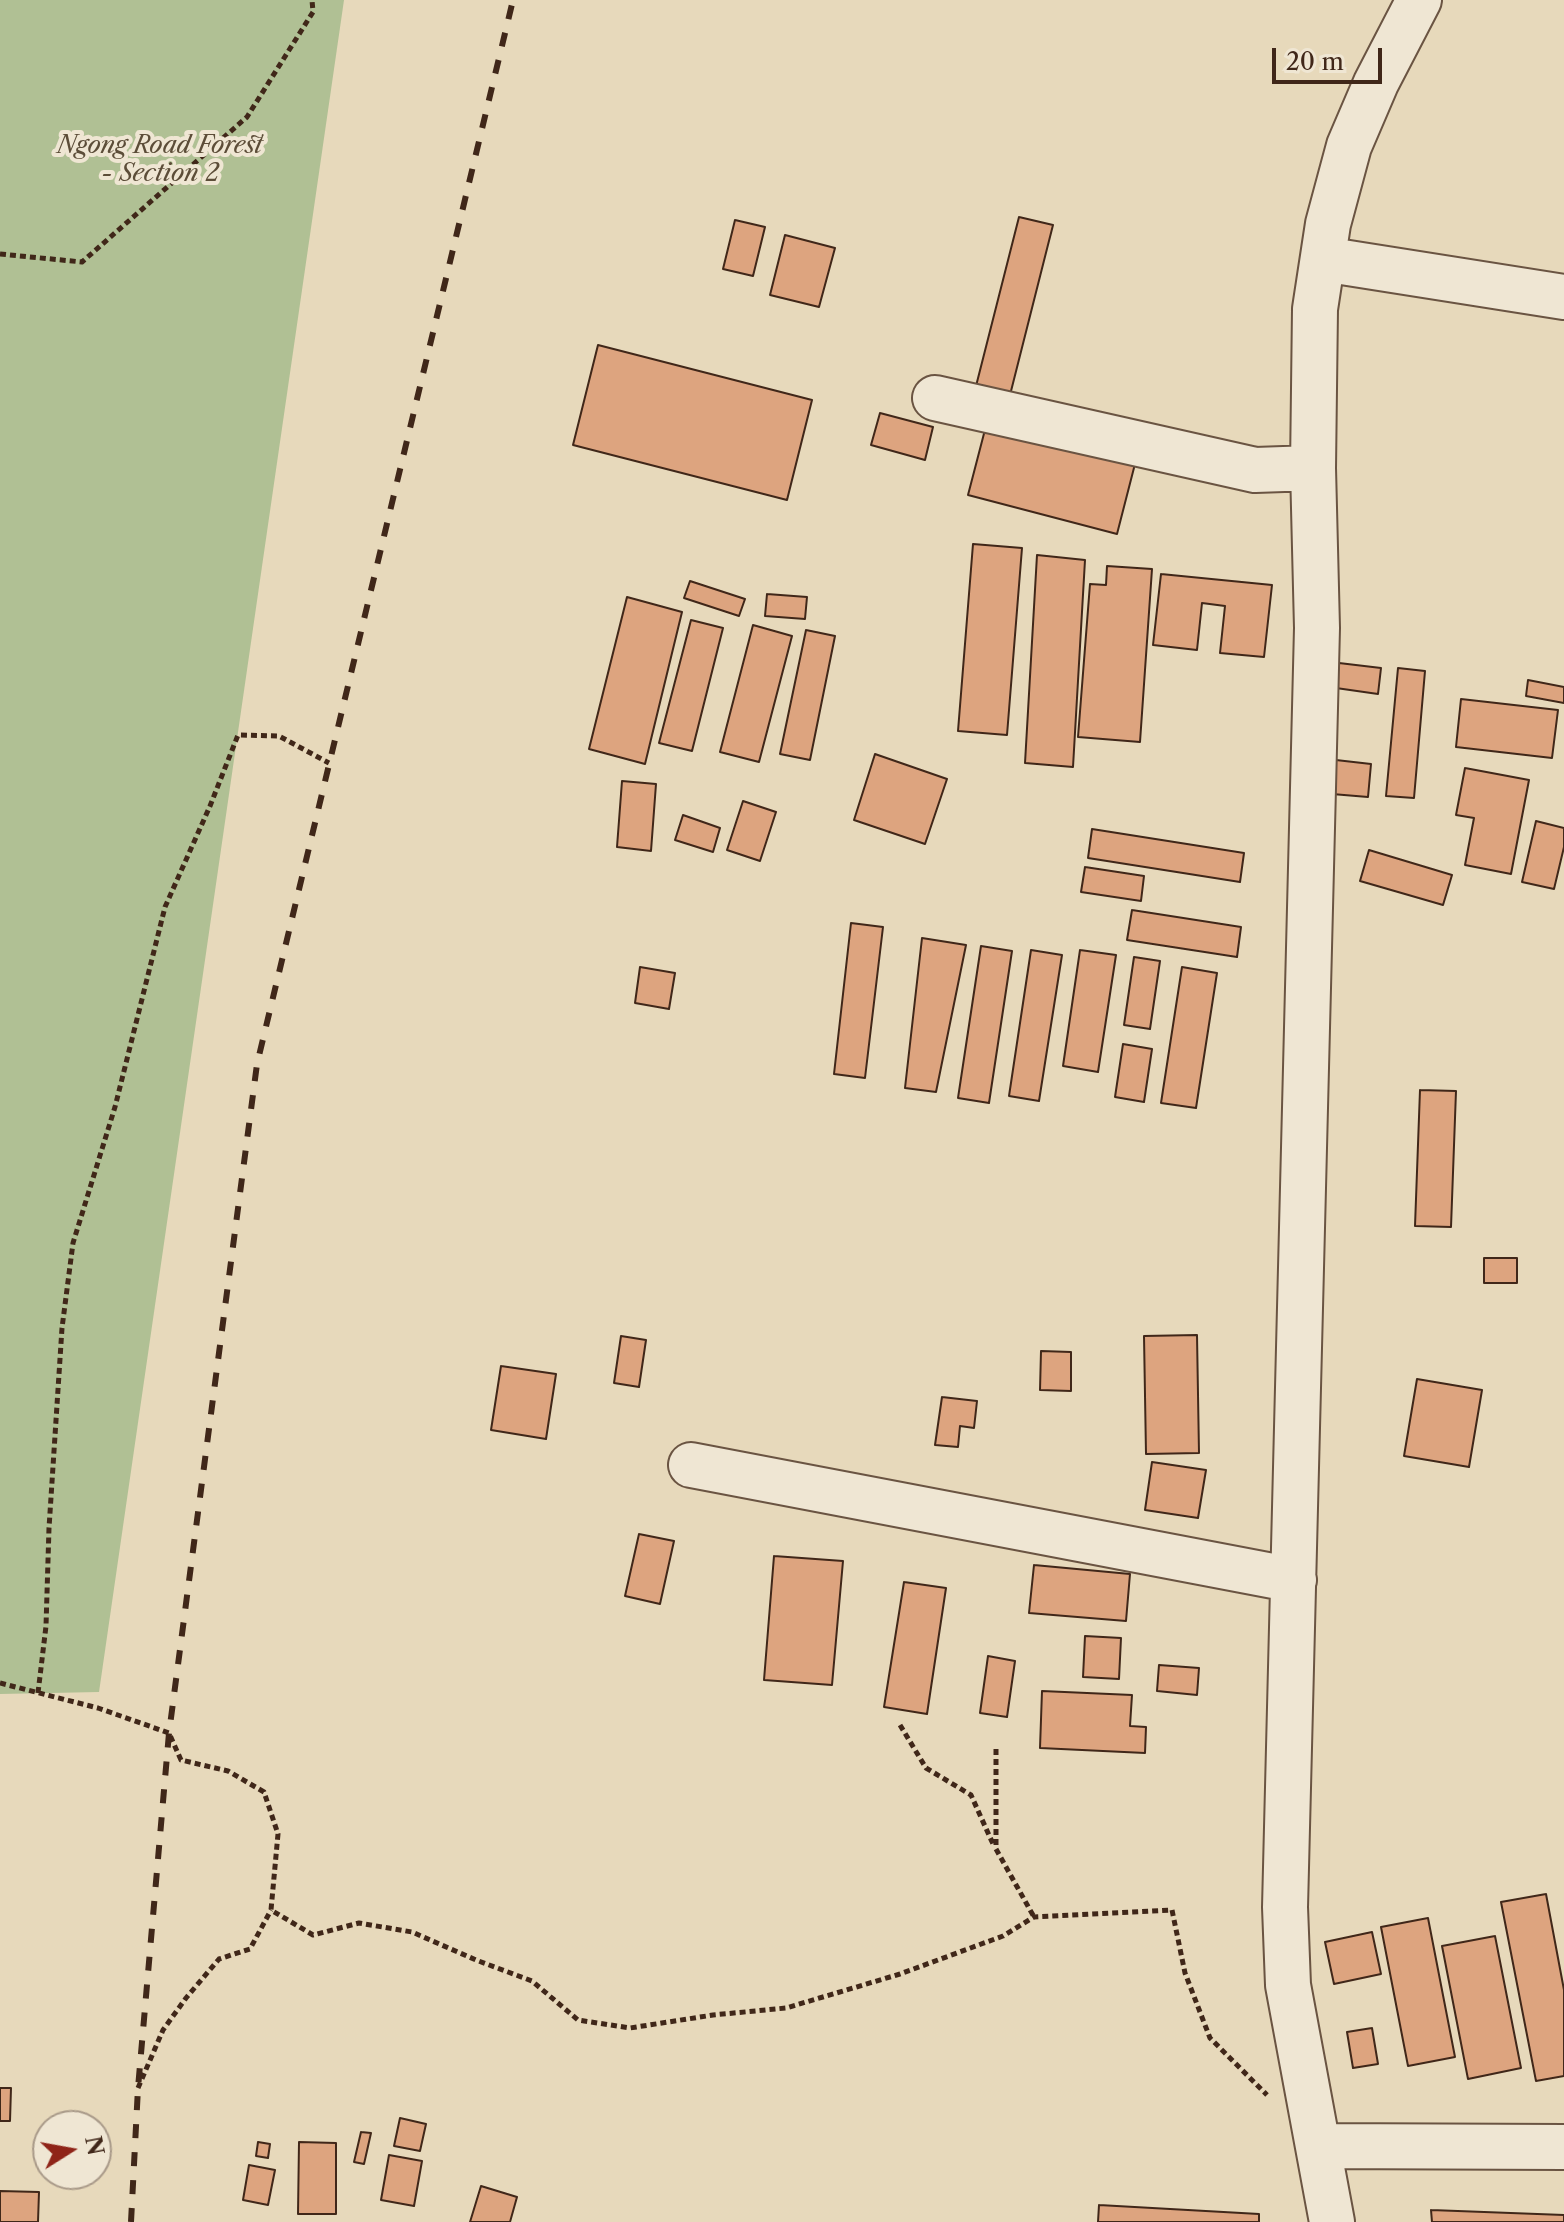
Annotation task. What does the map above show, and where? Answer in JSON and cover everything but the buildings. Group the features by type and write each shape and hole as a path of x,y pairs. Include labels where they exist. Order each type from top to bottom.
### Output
{"street":[{"path":"1332,2222 1288,1985 1285,1907 1317,628 1313,468 1315,309 1328,224 1349,146 1376,83 1419,0"},
{"path":"1323,259 1564,297"},
{"path":"935,398 1255,470 1313,468"},
{"path":"691,1465 1294,1580"},
{"path":"1318,2146 1564,2147"}],"path":[{"path":"0,254 82,262 247,117 313,12 312,0"},
{"path":"38,1693 46,1626 62,1328 73,1243 115,1107 165,907 238,735 279,736 329,763"},
{"path":"0,1683 98,1708 169,1733 181,1760 228,1771 264,1792 278,1834 271,1910 250,1949 219,1959 186,1998 163,2030 138,2088"},
{"path":"900,1725 926,1768 971,1795 996,1849 1034,1917"},
{"path":"996,1749 996,1849"},
{"path":"271,1910 313,1935 359,1923 412,1932 532,1981 578,2020 630,2028 786,2008 915,1969 1003,1936 1034,1917 1172,1910 1185,1973 1210,2038 1275,2103"}],"green space":[{"name":"Ngong Road Forest - Section 2","path":"0,0 344,0 99,1692 0,1694"}],"railway":[{"path":"131,2222 138,2088 169,1733 257,1064 513,0"}]}
